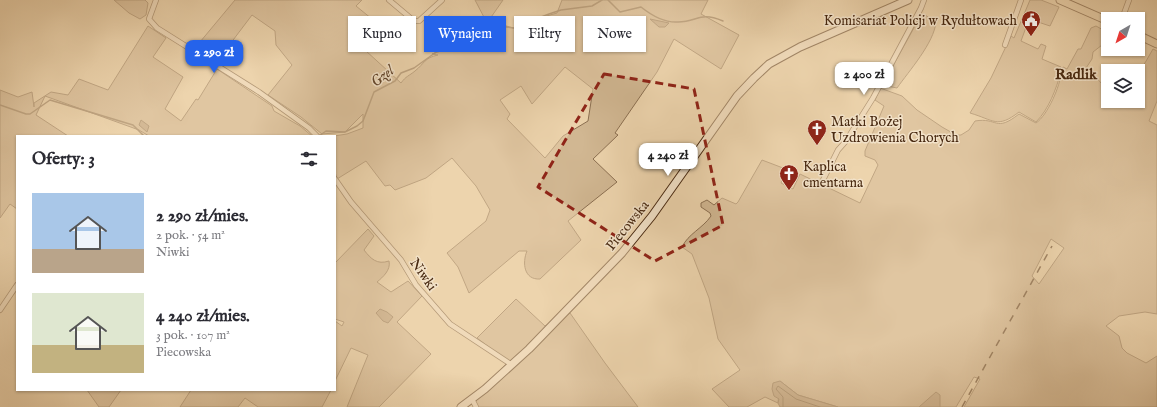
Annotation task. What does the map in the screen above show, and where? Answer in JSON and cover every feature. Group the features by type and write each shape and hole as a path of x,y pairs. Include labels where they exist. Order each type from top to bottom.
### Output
{"main road":[{"path":"1060,0 1101,18"},
{"path":"1145,38 1157,44"}],"street":[{"path":"156,0 149,19 157,28 259,92 316,135"},
{"path":"389,0 414,21 419,21 442,0"},
{"name":"Piecowska","path":"461,407 512,365 574,305 637,237 737,96 769,64 800,47 908,0"},
{"path":"822,182 838,150 873,98 924,0"},
{"path":"1005,45 1021,0"},
{"path":"1125,12 1129,0"},
{"name":"Niwki","path":"336,180 351,202 401,260 416,284 446,319 458,329 512,365"},
{"path":"0,310 16,286"},
{"path":"472,399 476,407"}],"highlighted area":[{"path":"604,74 694,89 723,225 655,261 538,187"}],"shaded area":[{"path":"114,0 145,0 148,3 146,15 140,19 129,13"},
{"path":"235,0 362,0 356,6 368,16 348,16 348,52 367,52 401,83 427,59 438,55 432,54 438,52 506,52 506,26 514,28 514,52 575,52 575,16 546,16 557,13 562,0 708,0 701,14 739,35 721,69 674,39 657,72 615,133 618,135 593,159 617,182 568,221 581,240 540,279 535,279 528,274 525,265 525,256 527,251 519,251 469,293 458,267 447,253 486,221 490,210 476,186 452,158 426,178 395,190 390,185 385,186 366,161 337,179 336,136 347,134 363,128 363,114 345,132 322,134 301,117 268,95 292,65 276,45 275,31 252,15 218,60 195,48","holes":["565,67 593,89 588,121 563,136 545,158 507,119 510,114 500,100 521,86 532,104"]},
{"path":"475,0 503,0 492,16 483,16"},
{"path":"1030,0 1041,0 1059,7 1050,26 1029,19 1021,41 1038,49 1041,44 1046,46 1042,59 1061,67 1061,70 1063,67 1067,69 1078,49 1081,49 1091,28 1096,26 1101,29 1101,46 1093,52 1092,59 1086,68 1087,71 1093,74 1101,83 1101,108 1145,108 1144,64 1153,49 1157,51 1157,101 1149,121 1157,125 1157,314 1145,312 1119,316 1106,326 1119,336 1122,348 1127,353 1146,363 1157,356 1157,407 964,407 980,379 974,377 956,407 838,407 798,395 780,381 778,403 765,397 747,407 729,407 712,389 740,370 718,339 709,298 692,254 682,247 688,238 711,216 710,213 701,207 701,203 707,200 714,205 722,198 736,204 762,160 783,168 786,173 781,183 793,189 800,174 860,203 878,165 875,160 865,156 865,151 884,106 875,100 880,88 902,96 917,110 956,135 961,135 969,130 975,121 983,120 1001,124 1011,120 1019,114 1036,123 1045,114 1053,100 1059,84 1061,72 1045,111 1036,122 1019,112 1000,122 995,122 970,113 991,78 1011,36 1014,38","holes":["1051,239 1064,248 1039,284 1032,276"]},
{"path":"925,15 936,22 931,39 897,88 887,86 885,82 889,73 920,17"},
{"path":"148,26 166,38 153,57 183,77 165,109 181,121 196,99 198,100 217,69 272,106 274,111 300,126 311,135 147,135 139,130 45,96 36,115 66,135 16,135 16,208 10,204 0,218 0,90 18,97 32,92 34,107 34,103 51,92 68,95 79,79 108,90"},
{"path":"368,229 374,236 364,250 369,256 378,262 389,261 388,270 377,282 391,292 408,281 422,296 397,322 431,354 379,407 347,407 368,355 351,348 336,379 336,322 342,326 344,322 336,319 336,262"},
{"path":"516,299 545,326 570,313 638,407 476,407 472,399 508,362 477,338"},
{"path":"88,391 120,391 109,407 99,407"},
{"path":"190,391 330,391 322,407 258,407 245,398 238,407 180,407"}],"water":[{"path":"650,19 669,23 665,27 659,27"},
{"path":"141,120 149,126 147,132 139,125"},
{"path":"380,309 393,317 388,323 383,321 376,313"},
{"path":"780,381 798,395 838,407 780,407 778,403 779,399 774,396 772,389 773,383"},
{"path":"936,392 940,395 940,407 919,407"}],"waterway":[{"name":"Gzel","path":"320,135 326,131 345,132 357,126 363,121 374,92 395,81 401,73 414,68 439,50 479,36 492,25 522,29 525,27 531,27 536,19 549,14 561,10 592,6 602,0"},
{"name":"Gzel","path":"608,0 620,12 641,7 653,16 673,22 685,22 703,17 715,18 723,21"},
{"name":"Gzel","path":"0,105 30,114 50,100 133,125 143,135"}],"railway":[{"path":"962,407 1052,246"}],"place":[{"name":"Komisariat Policji w Rydułtowach","path":"1031,37"},
{"name":"Matki Bożej Uzdrowienia Chorych","path":"817,146"},
{"name":"Kaplica cmentarna","path":"789,191"}],"district":[{"name":"Radlik","path":"1076,74"}]}
